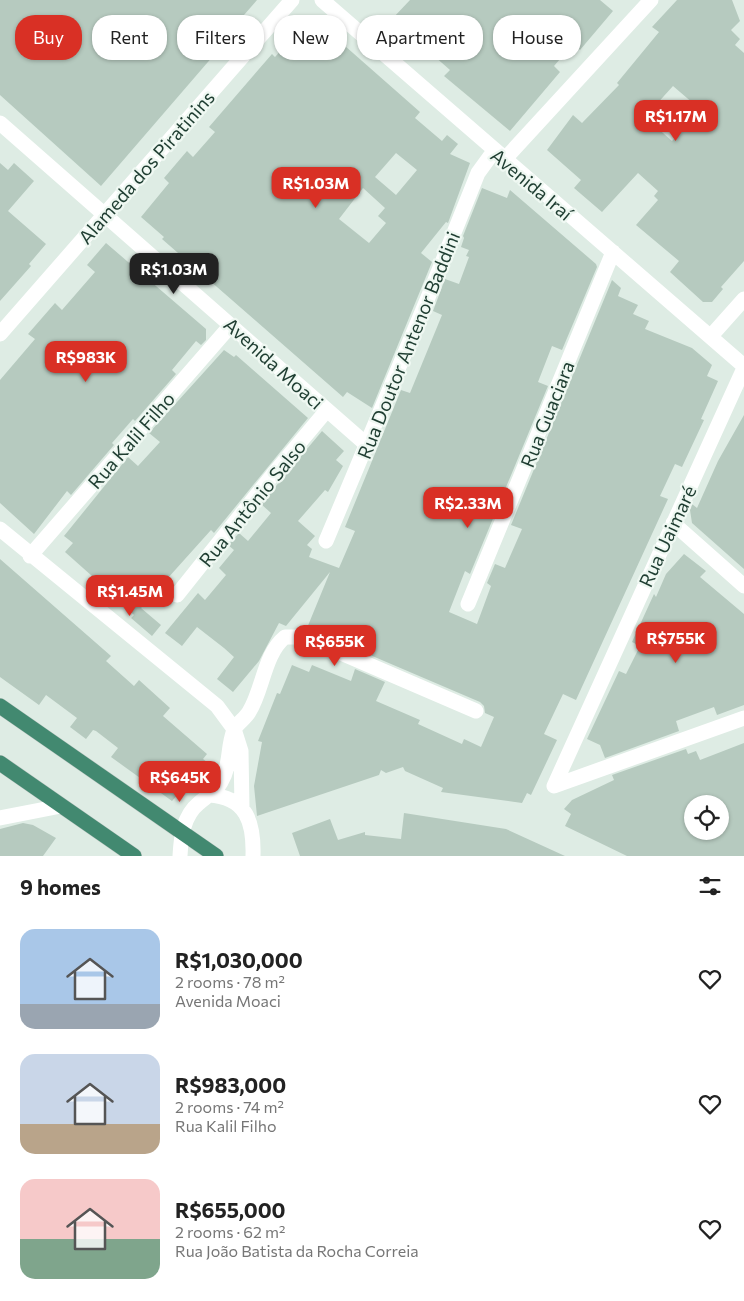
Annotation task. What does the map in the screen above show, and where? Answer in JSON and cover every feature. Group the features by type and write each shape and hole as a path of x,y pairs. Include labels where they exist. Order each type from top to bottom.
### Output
{"highway":[{"path":"0,706 181,834 216,856"},
{"path":"0,763 134,856"}],"street":[{"name":"Alameda dos Piratinins","path":"0,334 292,0"},
{"name":"Avenida Iraí","path":"322,0 499,155 711,336 744,367"},
{"name":"Rua Doutor Antenor Baddini","path":"326,541 478,172 499,155 651,0"},
{"name":"Avenida Moaci","path":"0,123 367,445"},
{"name":"Rua Guaciara","path":"468,604 613,252"},
{"path":"711,336 744,299"},
{"name":"Rua Kalil Filho","path":"30,556 231,325"},
{"name":"Rua Uaimaré","path":"744,367 554,786 744,718"},
{"name":"Rua Antônio Salso","path":"177,595 275,472 328,410"},
{"path":"673,523 744,586"},
{"path":"0,529 30,556 217,706 234,729 241,751 242,808 251,828 254,856"},
{"path":"180,856 181,834 188,817 196,805 220,784 225,774 234,729 248,713 258,694 276,647 285,637 294,635 304,637 476,711"},
{"path":"209,795 221,796 242,808"},
{"path":"0,818 61,806"}],"building":[{"path":"0,0 257,0 244,15 177,15 177,60 210,60 101,186 0,95"},
{"path":"410,0 600,0 613,11 581,49 581,15 493,15 493,60 559,60 554,66 560,72 510,131 444,76 450,70 439,60 483,60 483,15 396,15"},
{"path":"677,0 732,0 740,21 731,30 740,39 735,45 744,53 744,261 721,287 723,289 712,302 703,302 670,272 679,261 636,225 658,200 654,196 658,191 638,173 602,212 574,188 581,180 547,150 573,115 582,123 619,85 617,83 659,32 652,27","holes":["673,86 701,110 672,141 645,117"]},
{"path":"347,48 357,57 357,60 361,60 420,112 415,118 442,141 447,135 458,144 450,154 470,163 448,223 446,222 421,253 432,262 372,408 347,392 343,397 162,239 164,237 141,217 169,183 164,178 187,151 193,157 215,132 209,127 272,54 274,60 347,60","holes":["396,153 417,170 396,195 375,177","363,188 385,208 378,216 386,223 369,243 339,219"]},
{"path":"0,163 8,170 14,163 34,181 8,211 46,244 29,264 31,266 0,301"},
{"path":"482,188 507,198 510,190 596,264 597,267 562,350 552,346 538,382 548,386 470,574 465,571 449,612 477,624 491,586 487,583 495,564 505,568 522,529 511,525 612,280 621,288 618,296 638,305 633,314 649,321 645,329 692,348 712,365 707,376 718,381 701,419 704,420 682,467 675,464 660,496 668,499 576,700 563,694 544,734 557,740 531,795 527,793 522,803 441,792 443,788 405,771 403,767 386,773 381,770 379,775 257,816 254,786 262,742 258,741 277,693 280,694 292,665 309,672 312,665 351,681 355,669 385,682 376,701 420,720 418,724 462,744 464,739 481,747 494,717 485,713 484,706 480,702 363,652 364,649 324,632 323,635 307,628 330,572 286,626 279,623 259,661 233,692 217,679 234,657 224,648 197,627 182,646 165,633 198,593 205,600 226,575 219,568 234,550 228,545 239,533 248,541 271,513 261,504 322,431 344,451 336,460 343,466 328,492 325,490 298,521 315,536 307,545 312,549 309,557 339,568 355,531 345,527 401,390 410,393 442,315 433,311 445,279 459,284 469,257 466,256 469,250 461,247 463,236"},
{"path":"106,243 206,329 206,340 201,345 196,341 172,370 176,374 135,421 133,419 112,443 114,445 71,495 67,491 34,534 0,503 0,380 35,339 28,334 55,303 62,310 95,272 87,265"},
{"path":"224,350 234,357 236,355 308,418 214,533 211,530 141,608 161,625 152,636 131,618 134,615 109,591 105,595 88,580 92,576 65,552 73,543 64,536 128,457 138,466 160,442 149,433"},
{"path":"744,415 744,569 692,523 690,510 692,504 697,508 718,461"},
{"path":"684,554 706,571 700,577 744,614 744,705 717,715 714,707 676,721 679,731 605,758 600,745 587,739 619,671 626,674 640,646 632,642 654,594 656,597 666,574"},
{"path":"0,559 111,656 106,661 134,686 139,680 170,708 163,716 207,754 203,759 207,762 172,801 111,757 118,748 96,731 93,730 86,739 70,727 77,718 46,695 39,705 0,677"},
{"path":"744,743 744,856 627,856 565,826 571,814 564,809 572,800 614,780 612,775 686,749 688,754 696,751 700,760"},
{"path":"404,813 506,829 565,856 300,856 292,833 330,819 338,840 365,832 365,835 401,839"},
{"path":"23,823 33,825 56,838 43,856 0,856 0,829"}]}
